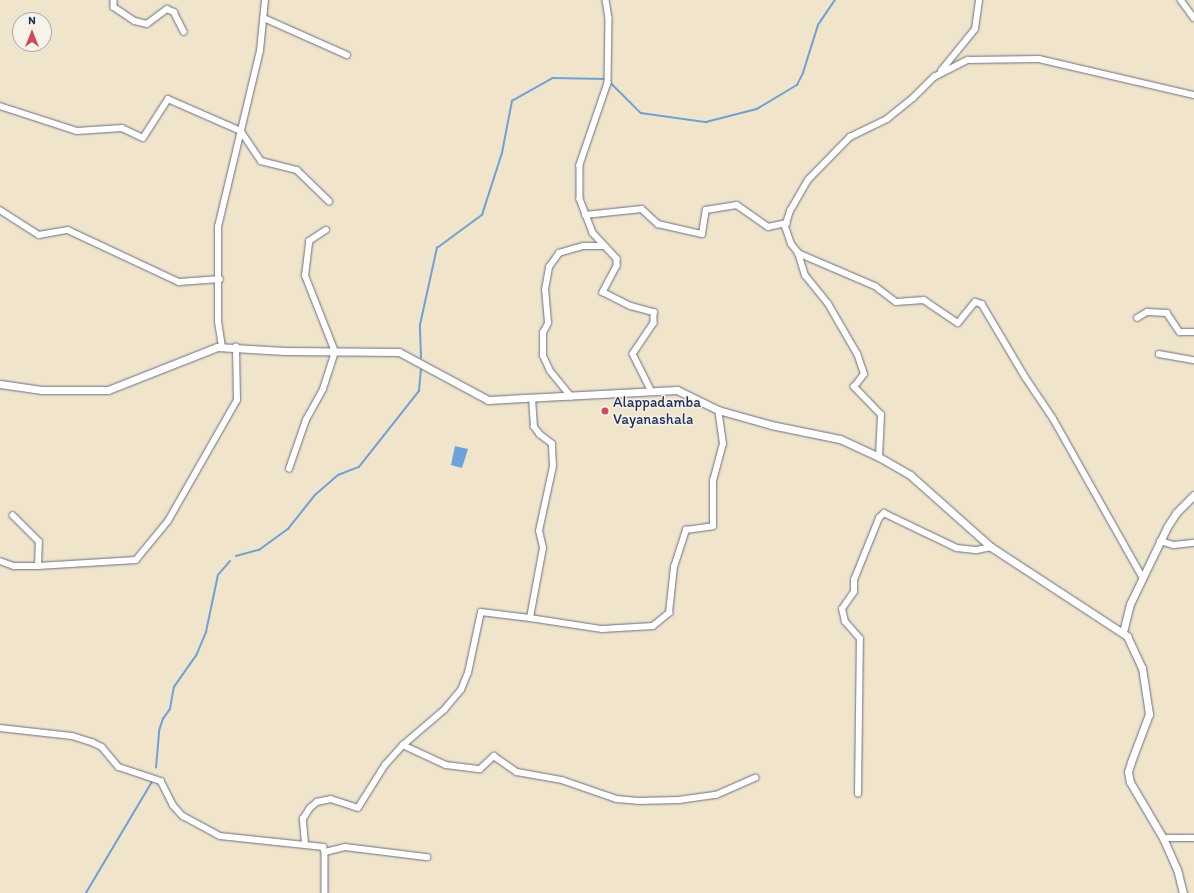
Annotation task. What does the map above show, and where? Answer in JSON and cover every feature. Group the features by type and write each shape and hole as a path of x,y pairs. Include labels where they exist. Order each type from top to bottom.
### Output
{"street":[{"path":"114,0 114,7 135,21 147,24 167,9 174,12 184,32"},
{"path":"222,347 218,322 220,279 218,227 260,51 265,0"},
{"path":"606,0 610,49 607,76 608,83 580,165 580,199 593,233 617,259 617,266 603,292 631,306 654,312 654,323 633,354 651,390"},
{"path":"879,457 881,415 854,387 864,374 857,354 828,304 805,276 798,253 791,244 785,227 808,180 850,137 887,119 939,74 975,29 979,0"},
{"path":"1181,0 1194,18"},
{"path":"264,18 348,55"},
{"path":"939,74 968,60 1039,59 1194,95"},
{"path":"0,106 77,131 122,128 143,138 168,99 241,131 261,161 297,170 329,201"},
{"path":"585,215 642,209 658,224 702,234 706,210 721,206 737,205 768,227 787,222"},
{"path":"0,210 39,235 68,230 179,282 220,279"},
{"path":"289,469 306,420 323,390 335,352 304,276 309,241 326,230"},
{"path":"571,397 550,371 543,356 543,333 548,323 545,290 549,267 559,253 584,246 604,246"},
{"path":"798,253 875,286 896,302 924,300 958,323 975,302 982,304 1026,378 1054,418 1142,576"},
{"path":"1137,318 1147,312 1167,313 1180,332 1194,332"},
{"path":"0,384 42,390 108,390 222,347 335,352 399,352 478,397 488,400 571,397 651,390 677,390 718,410 771,425 840,439 879,457 910,475 991,547 1123,632 1133,646 1142,668 1149,714 1128,772 1130,782 1163,838 1178,869 1183,893"},
{"path":"0,561 14,566 38,566 136,560 168,521 237,400 236,347"},
{"path":"1160,354 1194,360"},
{"path":"530,618 543,548 539,531 553,466 552,444 540,435 534,427 532,399"},
{"path":"305,844 303,819 310,808 317,802 331,799 358,808 385,765 403,745 444,710 461,690 468,673 481,612 602,629 653,626 669,612 674,567 686,530 713,526 713,481 723,444 718,410"},
{"path":"1123,632 1130,604 1160,540 1176,513 1194,494"},
{"path":"858,794 860,639 845,622 842,609 854,592 854,580 879,518 884,513 957,548 977,550 991,547"},
{"path":"13,516 39,542 38,566"},
{"path":"1160,540 1174,545 1194,543"},
{"path":"0,728 72,736 92,742 102,748 119,767 161,781 173,805 183,816 220,836 256,842 305,844 323,847 326,852 326,893"},
{"path":"403,745 446,765 480,769 494,756 517,772 562,780 617,799 638,801 679,800 716,795 755,778"},
{"path":"1163,838 1194,838"},
{"path":"326,852 345,847 427,857"}],"water":[{"path":"455,446 468,449 462,468 451,465"}],"waterway":[{"path":"610,82 641,113 706,122 757,109 797,85 803,73 818,25 835,0"},
{"path":"421,358 420,325 437,248 482,215 502,153 512,101 553,78 606,79"},
{"path":"236,556 259,550 288,529 315,495 338,475 359,467 419,391 421,370"},
{"path":"156,768 159,731 163,719 170,709 174,687 196,656 206,632 218,575 230,561"},
{"path":"86,893 152,782"}],"place":[{"name":"Alappadamba Vayanashala","path":"605,411"}]}
